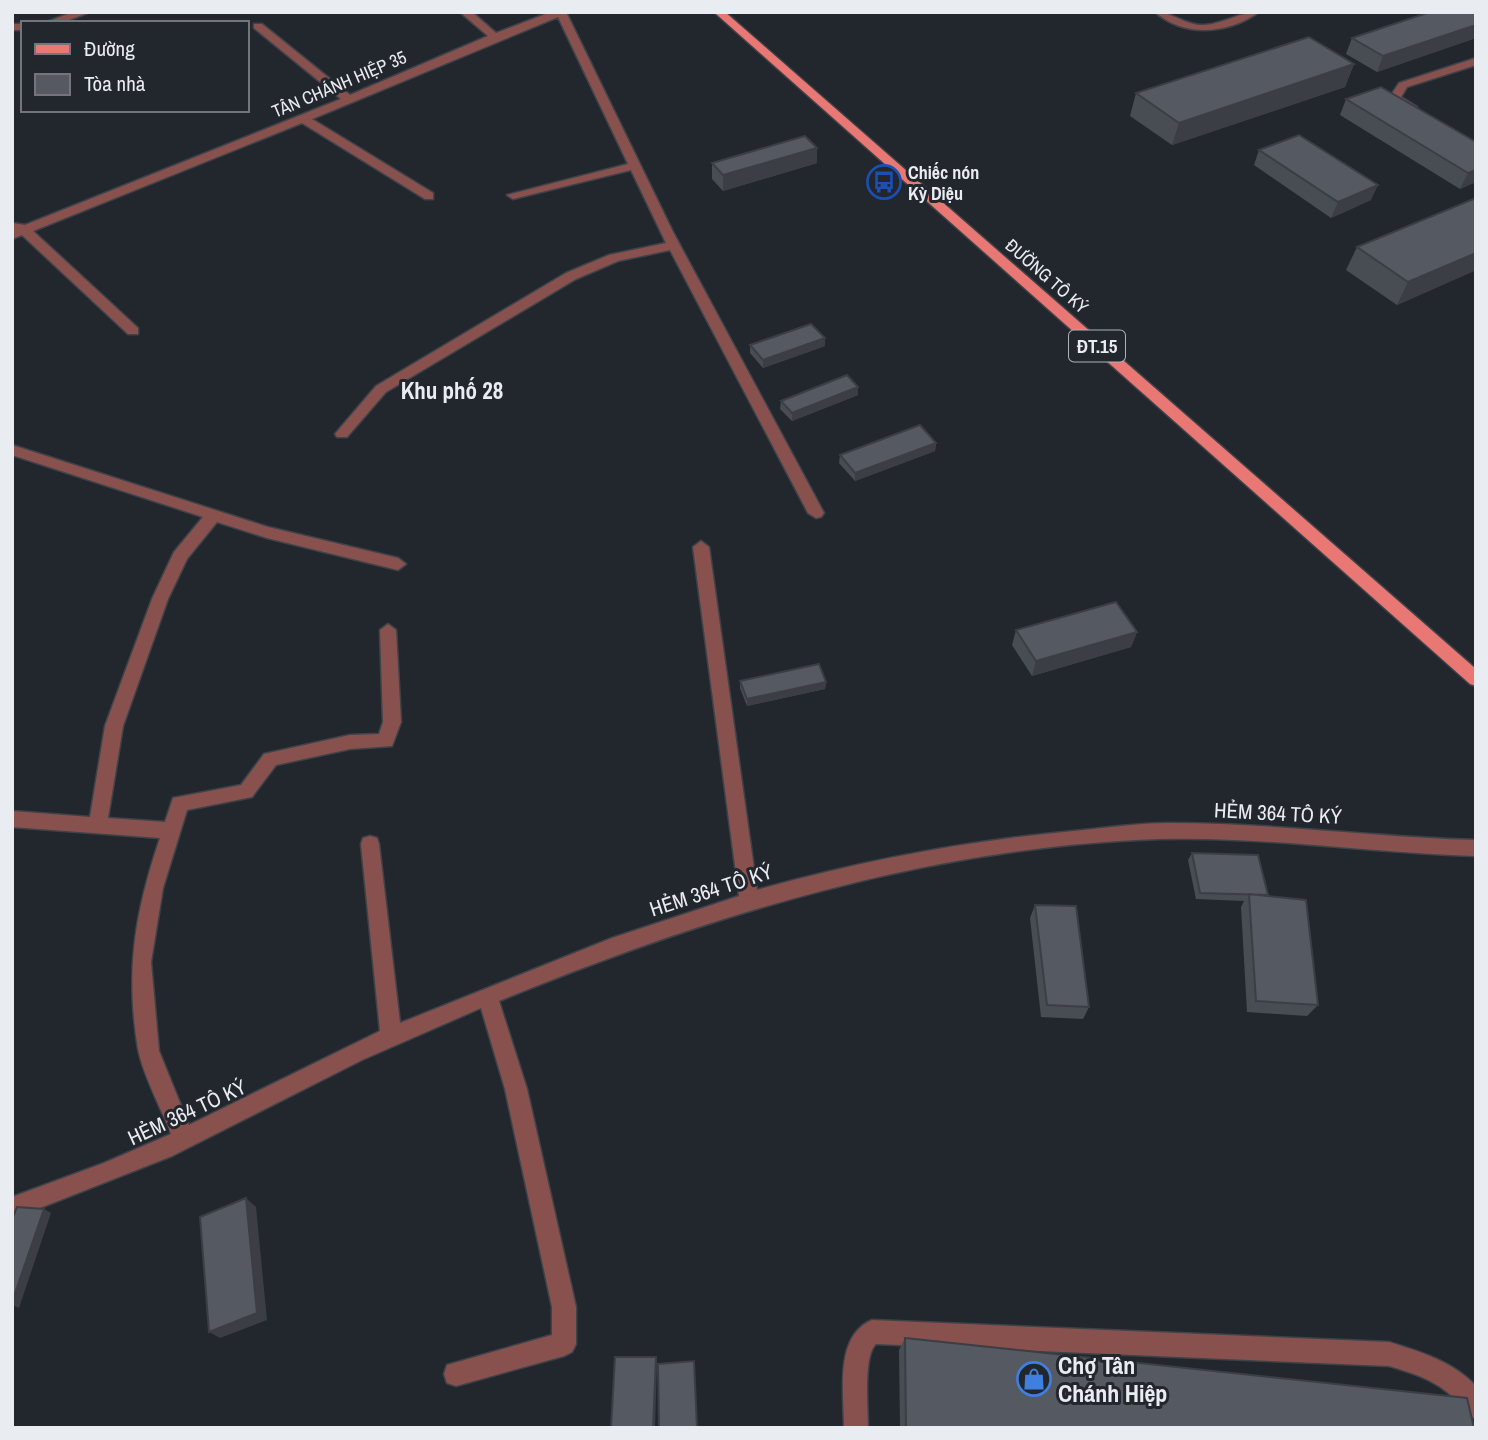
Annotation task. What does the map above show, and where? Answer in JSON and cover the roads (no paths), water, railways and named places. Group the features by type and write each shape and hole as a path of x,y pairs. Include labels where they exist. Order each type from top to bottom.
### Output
{"main road":[{"name":"ĐƯỜNG TÔ KÝ","path":"719,12 1476,679"}],"street":[{"path":"56,21 85,12"},
{"path":"465,12 495,37"},
{"path":"561,12 674,245 816,513"},
{"name":"TÂN CHÁNH HIỆP 35","path":"16,230 303,119 495,37 561,12"},
{"path":"1160,12 1178,24 1199,30 1254,12"},
{"path":"258,26 348,99"},
{"path":"1430,119 1395,98 1404,85 1476,61"},
{"path":"303,119 429,196"},
{"path":"513,195 634,166"},
{"path":"16,230 133,331"},
{"path":"342,434 381,389 571,276 614,258 674,245"},
{"path":"12,450 267,533 398,564"},
{"path":"98,824 114,726 160,599 180,556 214,515"},
{"path":"701,547 749,901"},
{"path":"184,1139 149,1051 142,1003 141,962 153,888 179,803 246,792 270,759 350,742 386,741 393,722 388,630"},
{"path":"12,819 172,831"},
{"name":"HẺM 364 TÔ KÝ","path":"12,1208 111,1172 391,1038 488,997 640,937 749,901 866,870 962,852 1165,831 1303,836 1476,848"},
{"path":"370,844 391,1038"},
{"path":"456,1374 564,1344 564,1307 516,1089 488,997"},
{"path":"856,1428 857,1362 860,1343 872,1332 1389,1354 1440,1370 1476,1407"}],"place":[{"name":"Chiếc nón Kỳ Diệu","path":"884,182"},
{"name":"Chợ Tân Chánh Hiệp","path":"1034,1379"}],"district":[{"name":"Khu phố 28","path":"452,390"}]}
